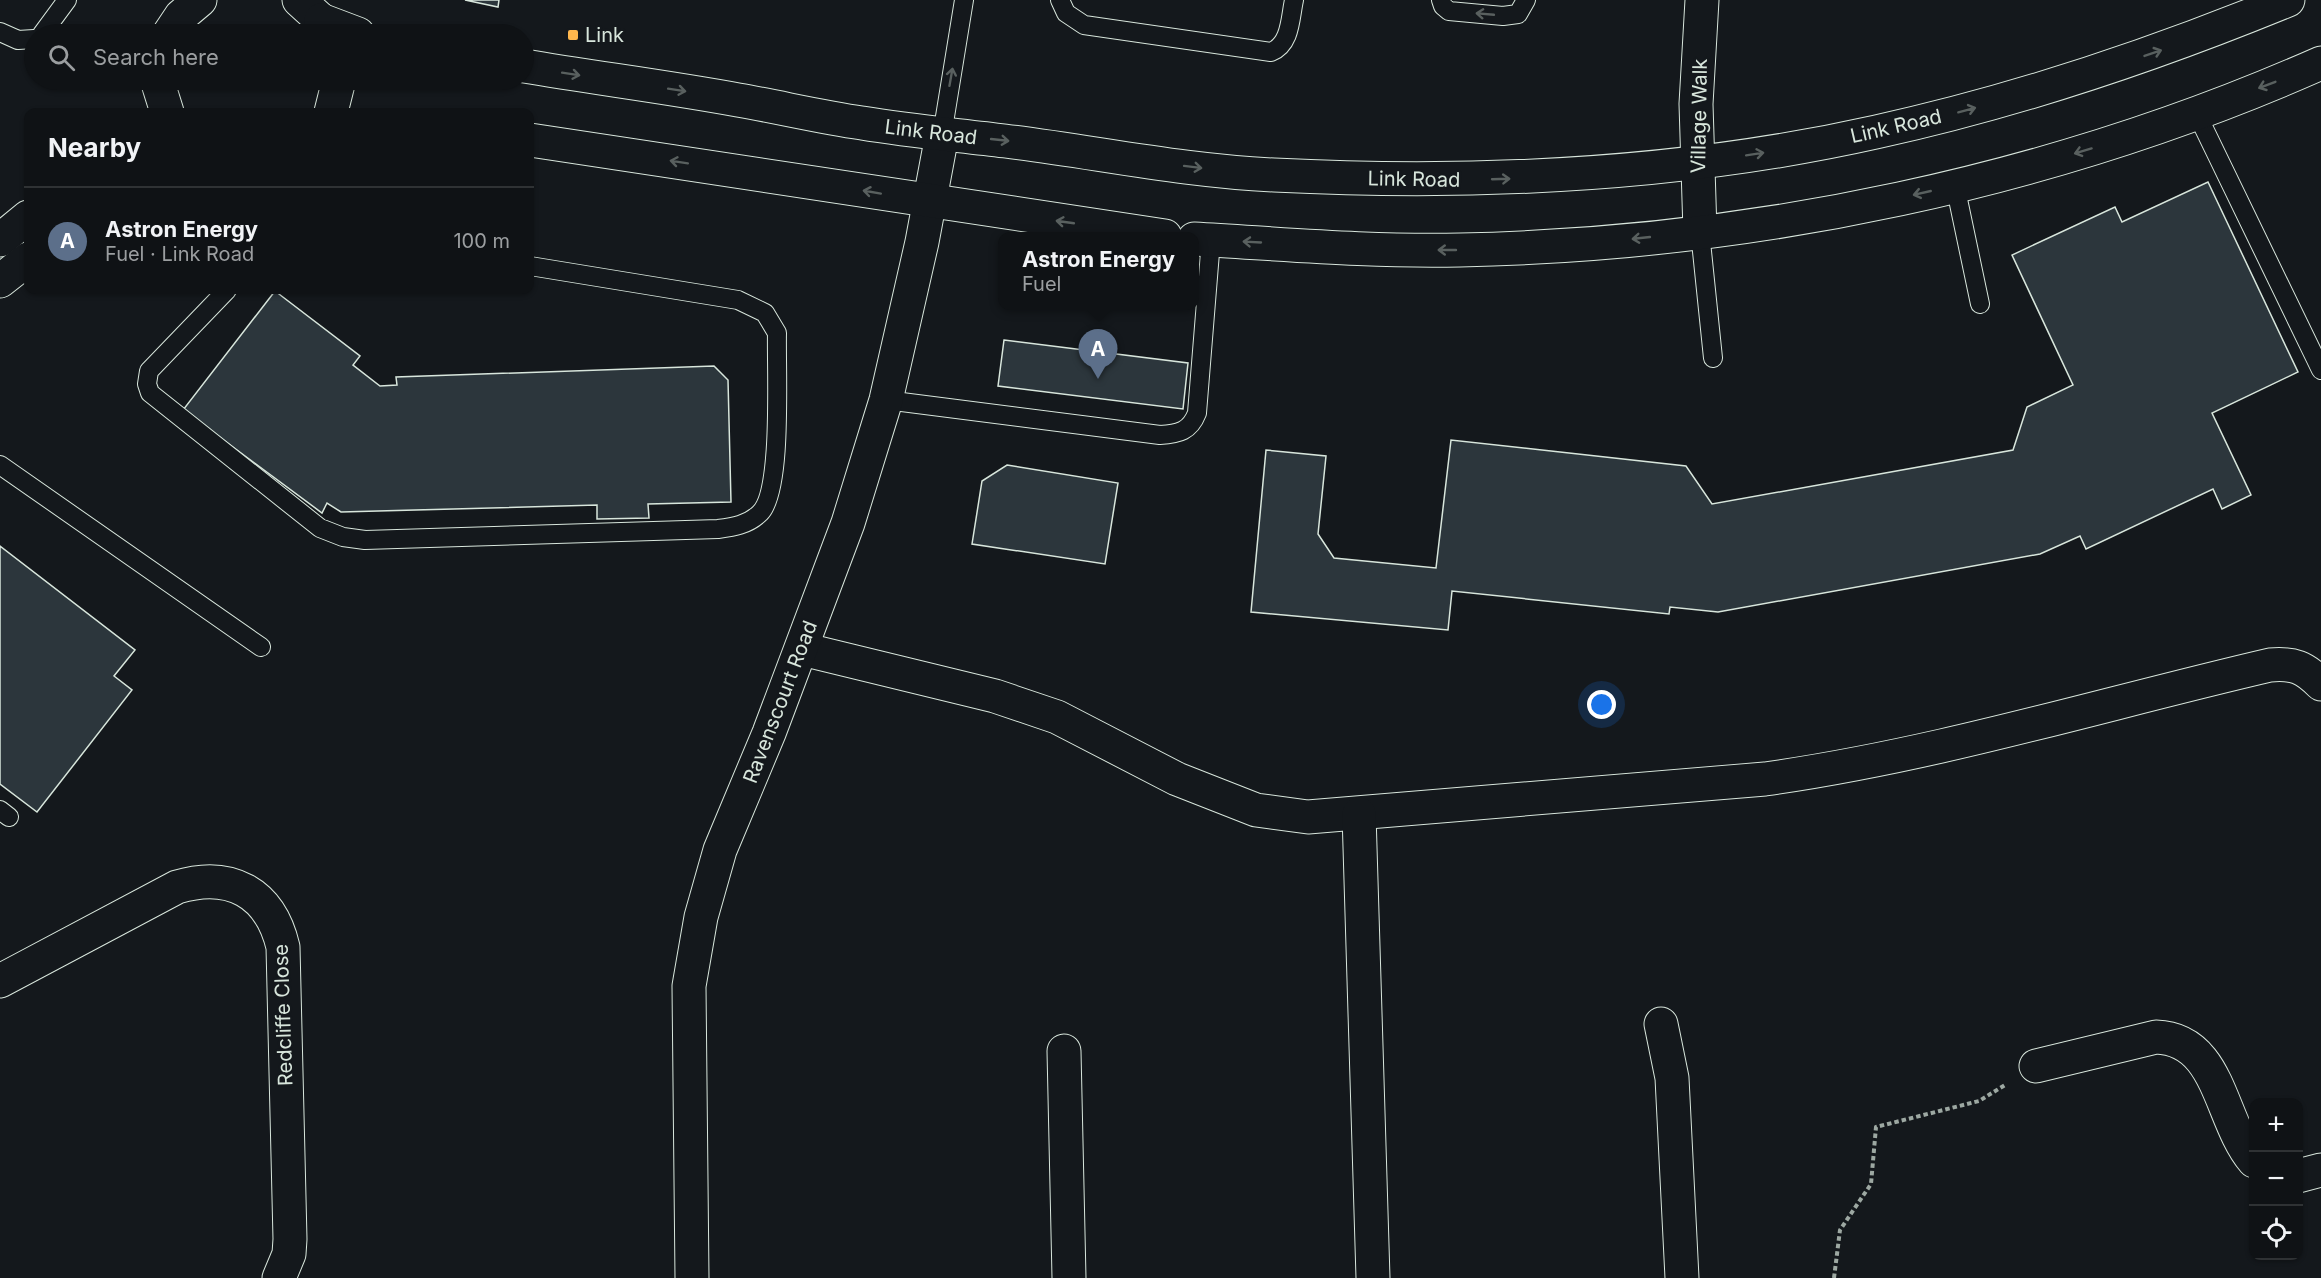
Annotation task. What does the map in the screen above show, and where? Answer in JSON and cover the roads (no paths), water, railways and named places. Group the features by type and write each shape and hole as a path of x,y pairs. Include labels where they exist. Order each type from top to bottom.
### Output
{"street":[{"path":"176,24 199,0"},
{"name":"Village Walk","path":"1700,232 1696,104 1702,0"},
{"name":"Link Road","path":"534,68 942,135 1008,141 1199,168 1271,175 1382,179 1514,178 1698,162 1873,133 2015,97 2180,44 2256,7 2288,0"},
{"path":"311,11 338,24"},
{"path":"1203,240 1384,250 1460,250 1571,245 1700,232 1875,205 2063,157 2196,112 2321,63"},
{"path":"144,108 153,90"},
{"path":"160,90 166,108"},
{"path":"332,108 336,90"},
{"name":"Ravenscourt Road","path":"692,1278 689,986 701,917 720,850 801,649 848,523 886,400 942,135"},
{"path":"534,141 1130,232"},
{"path":"0,240 24,220"},
{"path":"0,281 24,262"},
{"path":"801,649 995,696 1057,717 1177,780 1256,810 1308,817 1765,779 1828,770 1936,748 2270,665 2290,663 2303,669 2321,684"},
{"path":"1359,814 1373,1278"},
{"name":"Redcliffe Close","path":"0,981 177,887 209,880 225,882 257,898 274,920 283,947 290,1239 289,1254 279,1278"},
{"path":"1661,1024 1672,1078 1682,1278"},
{"path":"2036,1066 2156,1037 2173,1037 2186,1042 2206,1065 2238,1136 2249,1154"},
{"path":"1064,1051 1069,1278"},
{"path":"2303,1175 2321,1170"}],"lane":[{"path":"50,24 68,0"},
{"path":"942,135 964,0"},
{"path":"1060,0 1066,13 1084,25 1272,52 1281,48 1286,39 1294,0"},
{"path":"1441,0 1443,6 1453,12 1503,16 1518,14 1526,0"},
{"path":"0,32 18,40 24,40"},
{"path":"2196,112 2321,370"},
{"path":"1955,185 1980,304"},
{"path":"1700,232 1713,358"},
{"path":"886,400 1160,435 1180,433 1189,428 1197,413 1203,240"},
{"path":"223,294 149,371 147,384 150,393 320,528 343,537 365,540 706,529 735,526 750,521 762,512 775,478 777,355 777,333 765,313 738,300 534,268"},
{"path":"0,465 261,647"}],"place":[{"name":"Link","path":"573,35"},
{"name":"Astron Energy","path":"1098,379"}]}
